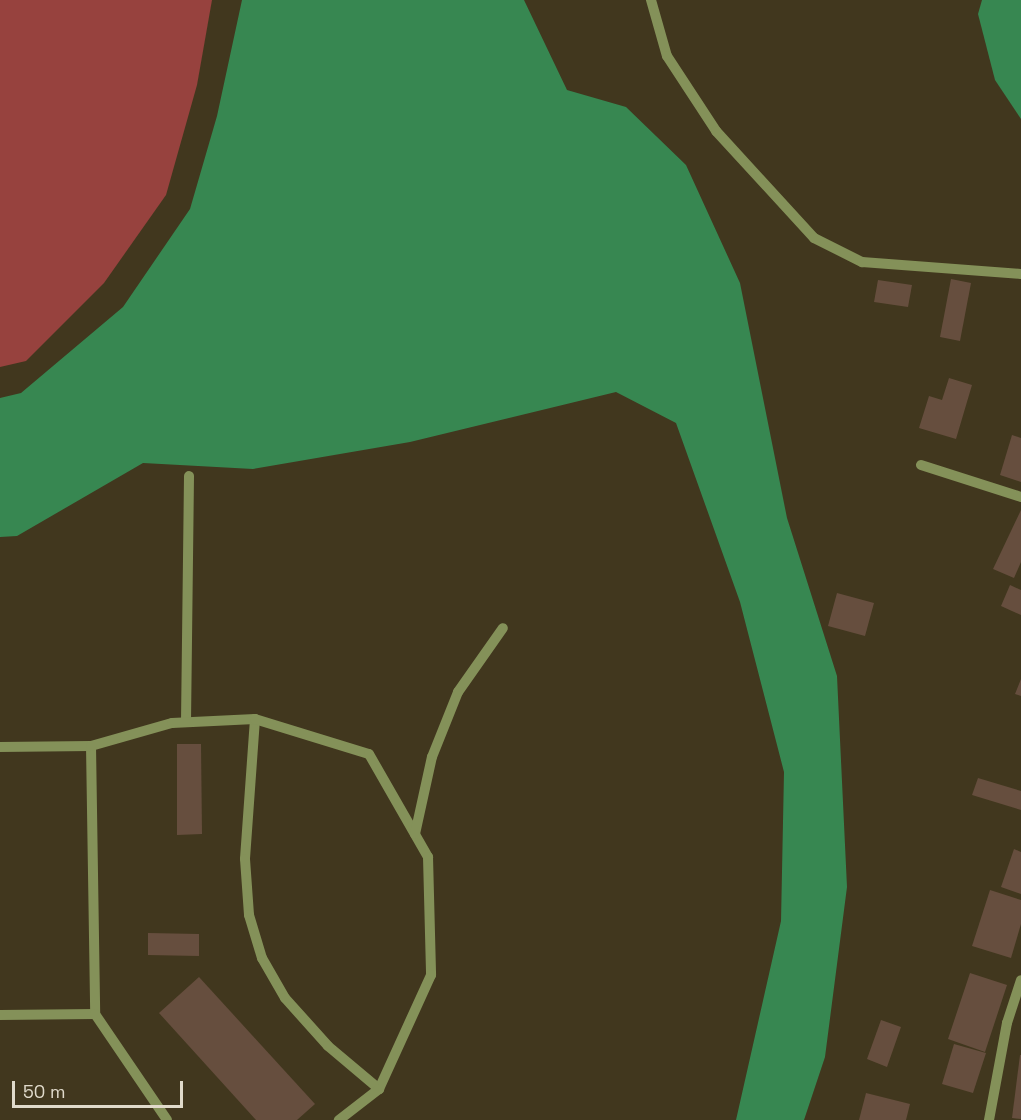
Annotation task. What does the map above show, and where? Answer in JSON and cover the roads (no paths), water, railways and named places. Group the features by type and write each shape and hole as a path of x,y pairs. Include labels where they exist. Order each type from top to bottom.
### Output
{"street":[{"path":"651,0 667,56 716,131 814,238 862,261 1021,274"},
{"path":"921,465 1021,497"},
{"path":"186,722 189,476"},
{"path":"415,834 432,757 458,692 503,628"},
{"path":"255,719 245,859 249,915 262,958 285,998 328,1046 379,1089"},
{"path":"0,747 91,746 186,722 255,719 369,754 428,857 431,975 379,1089 339,1120"},
{"path":"91,746 95,1014 167,1120"},
{"path":"989,1120 1007,1023 1021,980"},
{"path":"0,1015 95,1014"}]}
